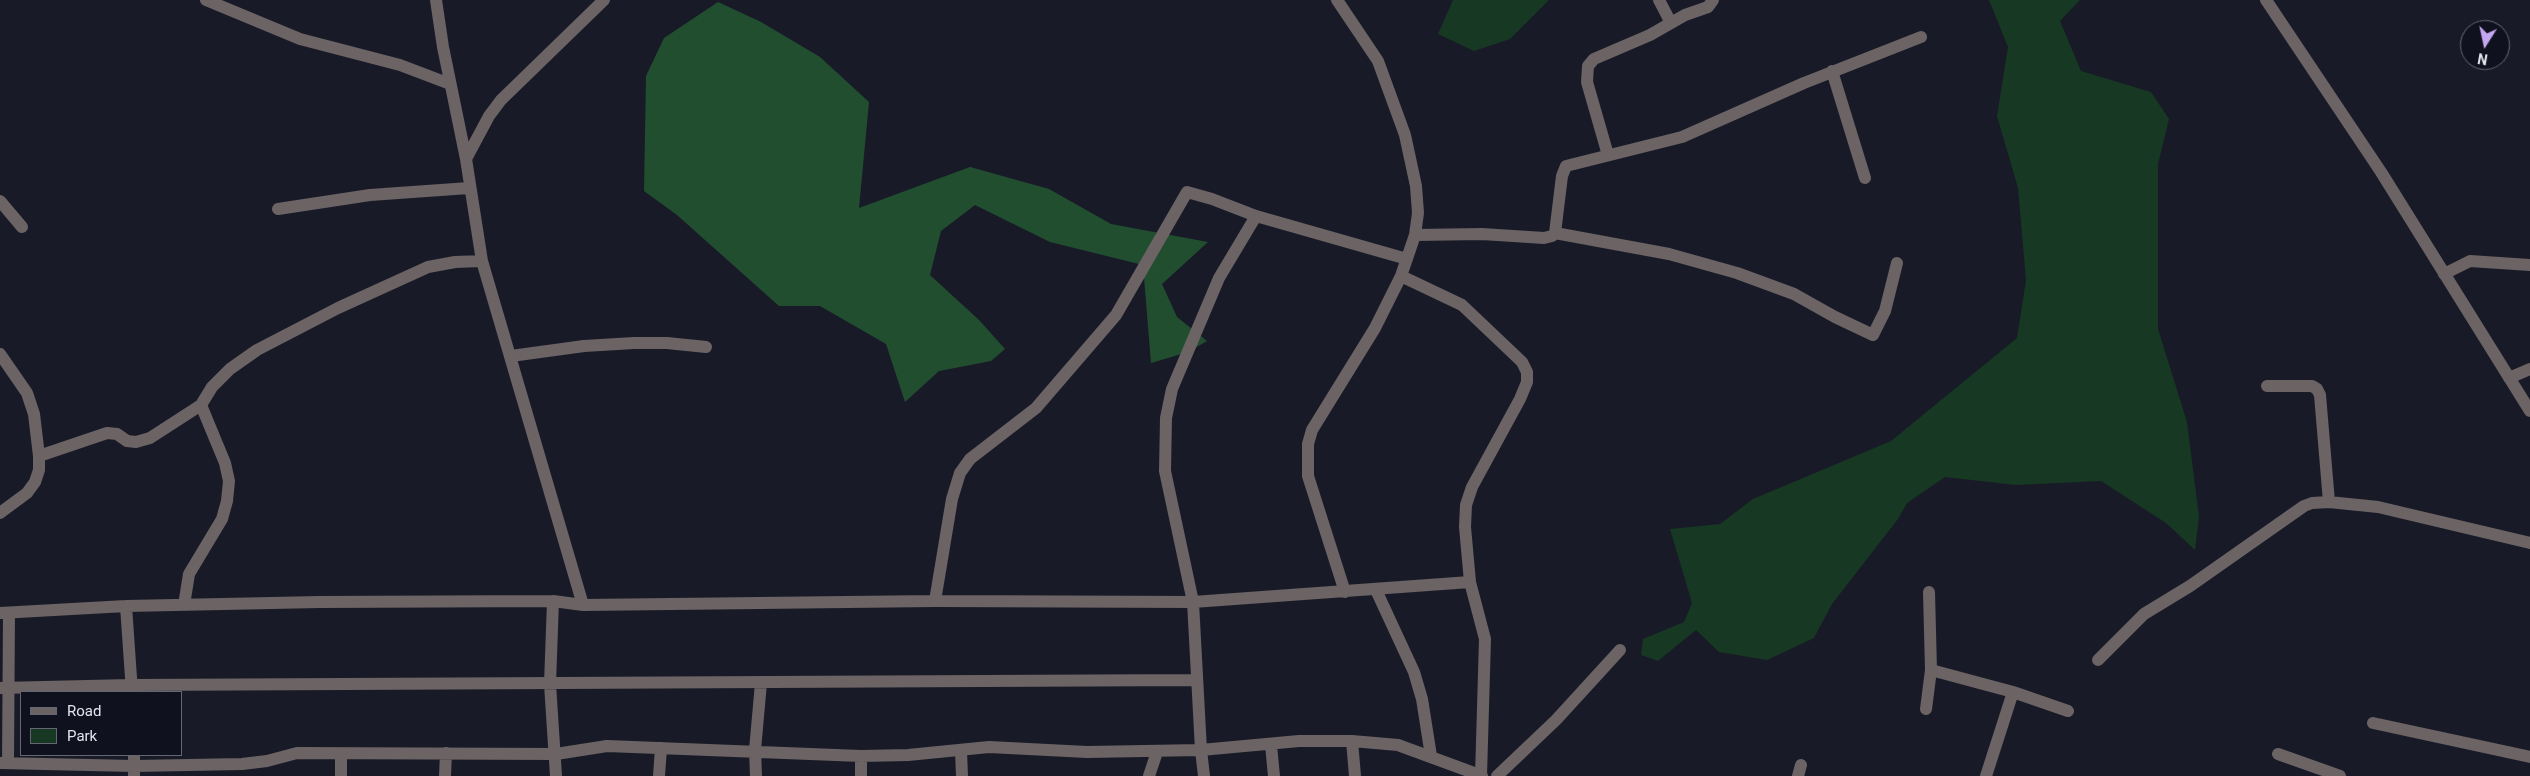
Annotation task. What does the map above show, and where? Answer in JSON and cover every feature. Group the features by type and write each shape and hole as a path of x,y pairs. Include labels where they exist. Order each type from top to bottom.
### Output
{"street":[{"path":"206,0 300,39 400,65 450,84"},
{"path":"436,0 450,84 466,159 469,188 482,261 583,605"},
{"path":"466,159 489,116 501,100 604,0"},
{"path":"1337,0 1378,61 1405,135 1416,186 1418,213 1415,235 1401,276 1375,328 1312,430 1308,444 1308,476 1345,592"},
{"path":"1659,0 1671,23"},
{"path":"1608,155 1587,82 1588,66 1594,59 1650,35 1685,15 1708,7 1713,0"},
{"path":"2266,0 2381,172 2530,411"},
{"path":"1555,233 1562,176 1566,166 1682,136 1832,71 1921,37"},
{"path":"1832,71 1866,178"},
{"path":"278,209 370,195 469,188"},
{"path":"935,601 952,499 960,473 970,459 1036,408 1116,314 1182,196 1187,192 1192,192 1256,216 1407,259"},
{"path":"0,201 22,227"},
{"path":"1204,776 1192,602 1165,471 1166,418 1172,389 1219,278 1256,216"},
{"path":"1415,235 1482,234 1544,238 1555,233 1668,254 1737,272 1794,294 1834,318 1873,335 1885,311 1897,263"},
{"path":"38,456 107,432 116,434 127,441 136,442 150,438 201,405 212,387 230,369 257,350 338,308 428,267 455,262 482,261"},
{"path":"2444,274 2470,261 2530,265"},
{"path":"1401,276 1462,305 1522,362 1527,372 1527,382 1520,398 1472,486 1466,505 1465,527 1470,582 1485,639 1481,776 1398,744 1352,740 1158,752 989,747 962,751 861,756 755,750 607,746 556,754 297,753 243,770 134,766 33,770 4,763 4,613 126,606 553,600 583,605 935,601 1192,602 1470,582"},
{"path":"511,356 584,346 634,343 667,343 706,347"},
{"path":"0,354 27,393 34,414 38,456 38,470 35,482 27,493 0,513"},
{"path":"2509,378 2530,370"},
{"path":"2267,386 2312,386 2317,389 2329,502"},
{"path":"184,605 189,574 222,519 229,481 225,463 201,405"},
{"path":"2098,660 2144,614 2190,586 2304,506 2319,501 2378,507 2530,543"},
{"path":"1376,590 1414,672 1422,698 1431,756"},
{"path":"1926,710 1931,670 1929,592"},
{"path":"553,600 550,684 556,776"},
{"path":"126,606 132,688"},
{"path":"1497,776 1556,720 1620,650"},
{"path":"1931,670 2013,692 2068,711"},
{"path":"4,688 1196,680"},
{"path":"756,776 755,750 762,683"},
{"path":"1986,776 2013,692"},
{"path":"2373,723 2530,757"},
{"path":"1352,740 1355,776"},
{"path":"1271,745 1274,776"},
{"path":"660,776 661,748"},
{"path":"962,751 962,776"},
{"path":"1149,776 1158,752"},
{"path":"445,776 446,753"},
{"path":"340,754 341,776"},
{"path":"2278,754 2340,776"},
{"path":"861,756 861,776"}],"green space":[{"path":"1453,0 1549,0 1510,39 1474,51 1438,34"},
{"path":"1989,0 2080,0 2060,21 2081,71 2151,92 2169,119 2158,164 2158,329 2187,422 2199,517 2195,550 2166,523 2101,481 2016,485 1945,477 1907,503 1898,519 1832,604 1814,638 1767,660 1719,652 1696,630 1658,661 1641,655 1643,639 1684,622 1692,603 1670,529 1720,524 1753,499 1891,441 2017,338 2026,280 2018,188 1997,116 2008,47"},
{"path":"718,2 761,22 820,57 869,102 859,208 970,167 1049,189 1111,224 1208,242 1162,284 1177,317 1207,341 1188,352 1151,363 1143,265 1050,242 975,205 941,231 930,275 979,320 1005,349 991,361 939,371 905,402 886,344 820,306 779,306 677,215 644,191 646,76 664,38"}]}
